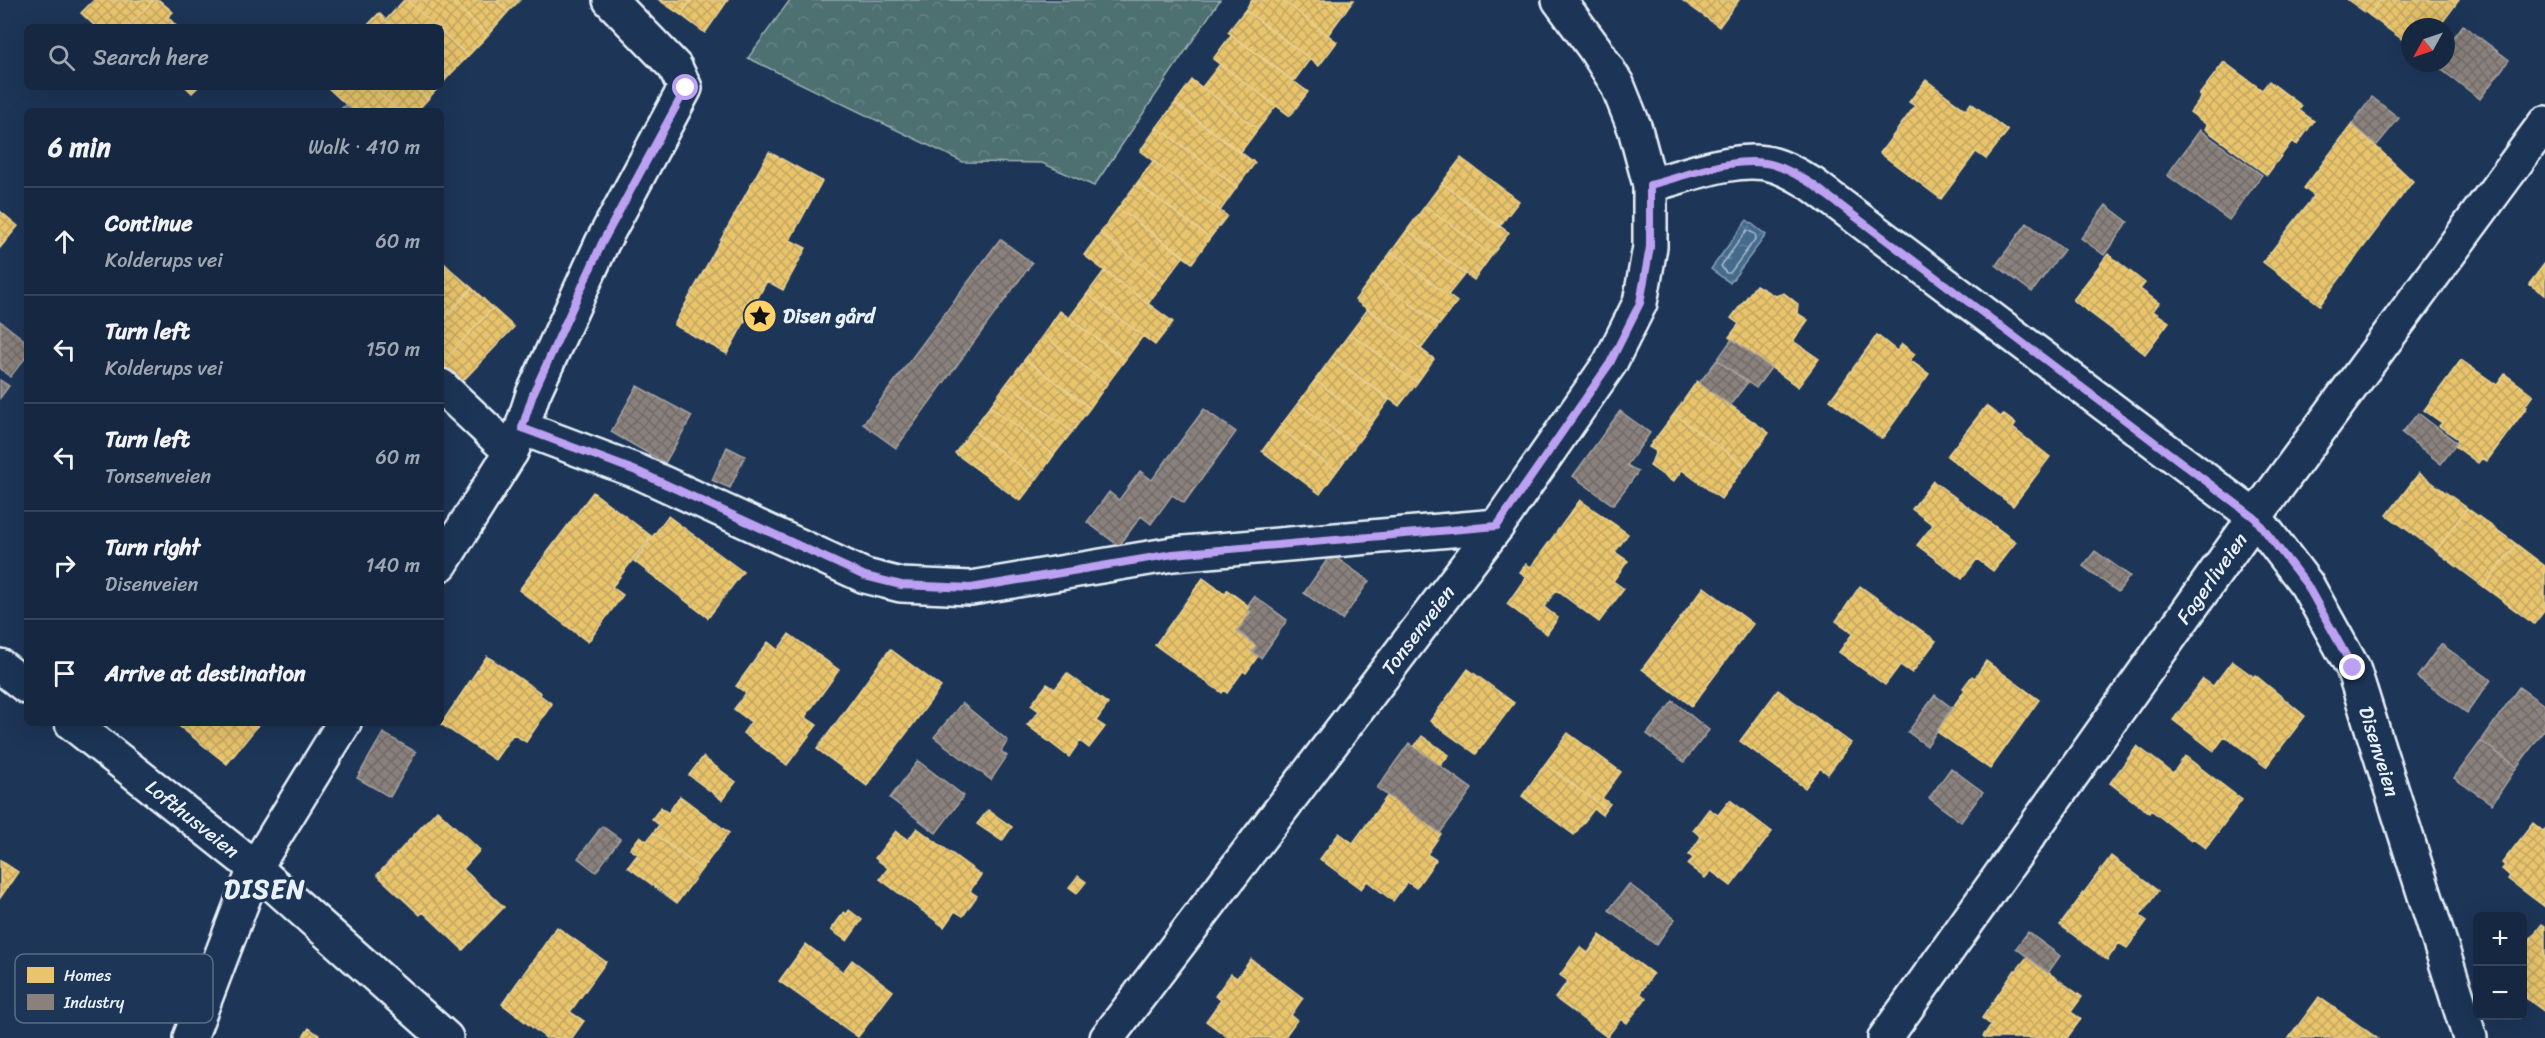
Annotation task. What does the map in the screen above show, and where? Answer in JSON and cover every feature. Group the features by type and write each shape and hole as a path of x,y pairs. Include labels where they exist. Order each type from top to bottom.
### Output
{"street":[{"path":"444,559 517,440 533,394 602,243 686,88 675,67 610,0"},
{"path":"1558,0 1596,49 1617,84 1635,129 1650,185"},
{"name":"Fagerliveien","path":"1885,1038 2255,518 2545,123"},
{"name":"Disenveien","path":"1650,185 1735,163 1754,161 1792,172 1812,184 2255,518 2307,585 2353,668 2470,1038"},
{"name":"Tonsenveien","path":"1107,1038 1497,526 1610,363 1640,303 1650,247 1650,185"},
{"path":"444,388 517,440 639,472 865,576 901,585 971,588 1173,554 1497,526"},
{"path":"0,666 24,685"},
{"name":"Lofthusveien","path":"76,726 255,868 446,1038"},
{"path":"213,978 255,868 342,726"},
{"path":"190,1038 196,1023"}],"green space":[{"path":"790,0 1220,0 1094,186 1042,163 963,162 748,58"}],"water":[{"path":"1747,220 1766,235 1730,283 1711,269"}],"building: Homes":[{"path":"94,0 154,0 131,24 93,24 81,13"},
{"path":"154,0 159,0 173,12 168,17 174,24 131,24"},
{"path":"404,0 407,0 433,24 390,24 386,20"},
{"path":"407,0 450,0 488,35 468,56 444,34 444,24 433,24"},
{"path":"450,0 496,0 508,12 488,35"},
{"path":"496,0 520,0 508,12"},
{"path":"659,0 691,0 681,15"},
{"path":"691,0 728,0 705,33 681,15"},
{"path":"1252,0 1282,0 1337,42 1319,66 1245,10"},
{"path":"1282,0 1326,0 1344,13 1328,35"},
{"path":"1326,0 1354,0 1344,13"},
{"path":"1682,0 1739,0 1719,27"},
{"path":"2348,0 2380,0 2369,15"},
{"path":"2380,0 2459,0 2446,18 2401,18 2401,38 2369,15"},
{"path":"1245,10 1310,59 1294,81 1228,32"},
{"path":"379,13 390,24 369,24"},
{"path":"444,34 468,56 448,77 444,74"},
{"path":"1231,35 1308,92 1290,116 1213,59"},
{"path":"2224,62 2262,90 2269,81 2302,106 2299,110 2314,121 2297,145 2292,141 2267,175 2205,129 2207,125 2190,112 2202,96 2199,95"},
{"path":"1220,64 1276,106 1258,129 1202,87"},
{"path":"1192,80 1258,129 1240,153 1175,103"},
{"path":"1926,80 1966,110 1971,103 2008,131 1986,159 1976,152 1941,199 1880,153 1915,106 1909,102"},
{"path":"330,90 376,90 396,108 350,108"},
{"path":"376,90 418,90 428,99 420,108 396,108"},
{"path":"418,90 436,90 428,99"},
{"path":"1175,103 1255,163 1237,187 1157,127"},
{"path":"2352,124 2413,181 2320,305 2263,262 2314,196 2304,188"},
{"path":"1157,127 1237,187 1220,211 1140,151"},
{"path":"769,152 822,181 790,240 806,248 783,290 767,281 727,354 674,325"},
{"path":"1461,158 1519,201 1499,227 1442,183"},
{"path":"1153,161 1227,216 1210,238 1137,183"},
{"path":"1137,183 1210,238 1192,263 1118,208"},
{"path":"1442,183 1509,233 1492,255 1425,206"},
{"path":"1425,206 1492,255 1474,280 1407,230"},
{"path":"1118,208 1184,256 1164,282 1100,233"},
{"path":"0,211 18,226 0,248"},
{"path":"1407,230 1465,274 1448,295 1391,252"},
{"path":"1100,233 1164,282 1148,304 1084,255"},
{"path":"1391,252 1457,302 1439,325 1373,276"},
{"path":"2108,254 2145,283 2140,289 2159,303 2153,311 2169,322 2145,354 2073,300"},
{"path":"444,263 450,269 444,275"},
{"path":"2545,263 2545,295 2529,284"},
{"path":"450,269 472,288 444,319 444,275"},
{"path":"1104,271 1173,322 1155,345 1087,294"},
{"path":"1373,276 1439,325 1421,349 1355,300"},
{"path":"1756,285 1775,296 1784,293 1798,304 1797,313 1808,320 1793,341 1819,359 1798,387 1729,337 1739,324 1731,318"},
{"path":"472,288 493,308 444,361 444,319"},
{"path":"1087,294 1143,336 1125,360 1069,318"},
{"path":"493,308 514,327 459,385 444,372 444,361"},
{"path":"1368,309 1434,359 1417,383 1350,333"},
{"path":"1060,311 1125,360 1107,384 1043,335"},
{"path":"1350,333 1417,383 1399,406 1332,357"},
{"path":"1043,335 1107,384 1090,408 1025,359"},
{"path":"1877,335 1897,351 1902,344 1915,354 1910,360 1929,374 1882,439 1830,400"},
{"path":"1332,357 1389,400 1372,423 1315,380"},
{"path":"1025,359 1090,408 1072,432 1007,383"},
{"path":"2461,360 2497,385 2505,374 2533,395 2525,406 2527,407 2487,461 2482,458 2478,463 2455,446 2458,439 2439,426 2442,423 2424,410"},
{"path":"1315,380 1372,423 1355,446 1298,403"},
{"path":"1697,381 1769,433 1745,466 1674,414"},
{"path":"1007,383 1072,432 1054,455 990,406"},
{"path":"1298,403 1355,446 1337,471 1279,428"},
{"path":"990,406 1054,455 1037,479 972,430"},
{"path":"1986,406 2001,417 2003,414 2016,424 2013,428 2050,457 2013,506 1947,456"},
{"path":"1674,414 1745,466 1721,499 1682,470 1673,482 1650,466 1656,451 1649,447"},
{"path":"1279,428 1337,471 1320,494 1262,451"},
{"path":"972,430 1037,479 1020,501 955,453"},
{"path":"2419,473 2467,508 2436,551 2387,515"},
{"path":"1933,481 2016,542 1993,571 1977,559 1962,579 1917,545 1933,525 1912,509"},
{"path":"593,492 651,536 612,587 623,595 588,642 519,590"},
{"path":"1580,500 1628,534 1615,552 1628,561 1613,581 1624,589 1599,622 1556,590 1544,607 1558,618 1547,634 1507,604 1526,577 1520,572 1526,564 1531,567"},
{"path":"2467,508 2516,544 2484,587 2436,551"},
{"path":"668,516 743,572 708,618 634,561"},
{"path":"2516,544 2545,566 2545,610 2534,624 2484,587"},
{"path":"1203,578 1225,594 1227,590 1250,607 1248,610 1251,612 1237,631 1256,646 1252,652 1258,656 1246,673 1243,671 1227,693 1224,690 1222,693 1155,645"},
{"path":"1860,586 1936,641 1912,673 1900,665 1885,685 1839,652 1853,633 1836,621"},
{"path":"1704,587 1753,624 1692,706 1642,669"},
{"path":"789,634 839,670 805,717 817,725 787,765 743,733 751,722 734,709 746,693 736,686 768,642 778,650"},
{"path":"890,649 941,687 867,786 817,749"},
{"path":"487,656 541,693 540,695 552,704 526,742 513,734 495,760 444,726 444,720"},
{"path":"1986,661 2039,700 1990,769 1936,731 1965,690 1963,688 1972,676 1975,678"},
{"path":"2232,661 2254,677 2255,675 2305,716 2266,767 2225,736 2214,751 2173,720 2203,679 2213,686"},
{"path":"1468,669 1514,703 1476,754 1430,721"},
{"path":"1067,673 1108,704 1096,721 1105,727 1089,748 1080,741 1069,757 1027,725 1039,711 1031,705 1047,684 1055,689"},
{"path":"1778,690 1851,743 1828,774 1820,768 1805,788 1740,741"},
{"path":"179,726 258,726 227,764"},
{"path":"1568,733 1621,772 1602,798 1610,804 1606,809 1545,764"},
{"path":"1422,736 1449,755 1440,766 1414,747"},
{"path":"2137,746 2173,773 2185,756 2242,800 2206,848 2193,838 2191,841 2151,810 2149,813 2110,783"},
{"path":"703,757 736,782 722,800 689,775"},
{"path":"1545,764 1606,809 1602,815 1594,809 1574,835 1522,796"},
{"path":"1388,795 1441,834 1427,854 1436,860 1416,888 1407,882 1393,901 1367,881 1361,889 1320,859 1339,833 1353,843"},
{"path":"680,796 729,833 702,869 653,833 659,825 652,819 661,807 668,813"},
{"path":"1730,800 1772,832 1731,886 1711,871 1705,878 1688,865 1693,858 1689,855 1701,837 1693,830 1709,809 1718,815"},
{"path":"437,810 480,850 463,869 504,907 463,950 423,912 420,915 377,875"},
{"path":"988,810 1012,827 1002,841 977,824"},
{"path":"2533,823 2543,831 2545,829 2545,907 2508,879 2510,876 2502,869 2505,866 2502,863"},
{"path":"917,828 981,875 970,891 977,896 963,916 955,911 944,927 880,879 888,868 875,858 896,831 908,840"},
{"path":"653,833 702,869 677,903 628,867 638,854 630,849 640,836 647,841"},
{"path":"2111,856 2158,891 2140,916 2147,921 2127,948 2119,943 2107,960 2060,925"},
{"path":"0,860 18,872 0,898"},
{"path":"1078,876 1086,882 1077,893 1069,887"},
{"path":"849,910 862,920 847,941 831,930 844,912 847,914"},
{"path":"2542,924 2545,926 2545,1012 2527,999 2527,943"},
{"path":"557,927 606,962 570,1012 584,1021 572,1038 546,1038 502,1004"},
{"path":"1600,935 1653,974 1640,993 1646,998 1627,1023 1621,1019 1607,1037 1555,998 1568,981 1560,975 1580,947 1588,953"},
{"path":"806,944 843,972 852,960 893,991 858,1037 779,981"},
{"path":"2027,957 2082,997 2071,1012 2081,1019 2067,1038 1986,1038 1983,1036 1991,1025 1982,1018 2015,970"},
{"path":"1251,959 1303,998 1291,1015 1297,1020 1284,1038 1229,1038 1206,1021 1221,1000 1215,996 1231,974 1237,978"},
{"path":"2319,997 2377,1038 2289,1038"},
{"path":"309,1028 323,1038 302,1038"}],"building: Industry":[{"path":"2463,25 2509,60 2480,99 2445,72 2455,72 2455,36"},
{"path":"2372,97 2399,118 2377,145 2352,124"},
{"path":"2200,130 2262,175 2229,220 2167,175"},
{"path":"2106,205 2128,222 2104,255 2081,238"},
{"path":"2027,223 2064,250 2032,292 1996,265"},
{"path":"1000,239 1032,263 896,448 863,424"},
{"path":"0,321 24,340 24,360 10,377 0,368"},
{"path":"1732,339 1771,368 1756,388 1717,360"},
{"path":"1717,360 1748,382 1730,405 1699,383"},
{"path":"0,380 9,386 0,398"},
{"path":"637,386 692,416 665,463 611,432"},
{"path":"1204,409 1236,432 1184,503 1172,495 1151,524 1141,516 1119,546 1087,522 1109,492 1119,500 1140,471 1152,480"},
{"path":"1620,411 1650,433 1627,465 1638,472 1613,505 1573,476"},
{"path":"2418,413 2457,443 2441,464 2402,433"},
{"path":"727,447 745,456 730,488 712,480"},
{"path":"2095,551 2130,576 2118,592 2083,566"},
{"path":"1331,554 1369,581 1342,620 1304,593"},
{"path":"1254,596 1287,620 1261,658 1252,652 1256,646 1237,631 1251,612 1248,610 1250,607 1248,605"},
{"path":"2441,644 2491,680 2467,713 2417,677"},
{"path":"2519,687 2545,706 2545,729 2517,767 2481,741"},
{"path":"1935,695 1952,708 1927,746 1908,732"},
{"path":"1673,701 1709,730 1684,762 1647,734"},
{"path":"962,703 1008,741 1001,751 1007,756 991,780 934,737"},
{"path":"383,733 416,752 390,797 357,778"},
{"path":"2481,741 2517,767 2492,804 2454,778"},
{"path":"1409,743 1472,789 1440,833 1377,788"},
{"path":"918,761 964,796 936,833 890,798"},
{"path":"1951,768 1983,792 1961,822 1929,798"},
{"path":"602,826 620,839 596,872 578,858"},
{"path":"1629,884 1675,919 1656,945 1609,910"},
{"path":"2028,932 2060,956 2048,973 2016,948"}],"place":[{"name":"Disen gård","path":"760,316"}],"district":[{"name":"DISEN","path":"265,889"}],"route":[{"path":"686,88 602,243 533,394 522,428 639,472 865,576 901,585 971,588 1173,554 1497,526 1610,363 1640,303 1650,247 1650,185 1735,163 1754,161 1792,172 1812,184 2255,518 2307,585 2353,668"}]}
